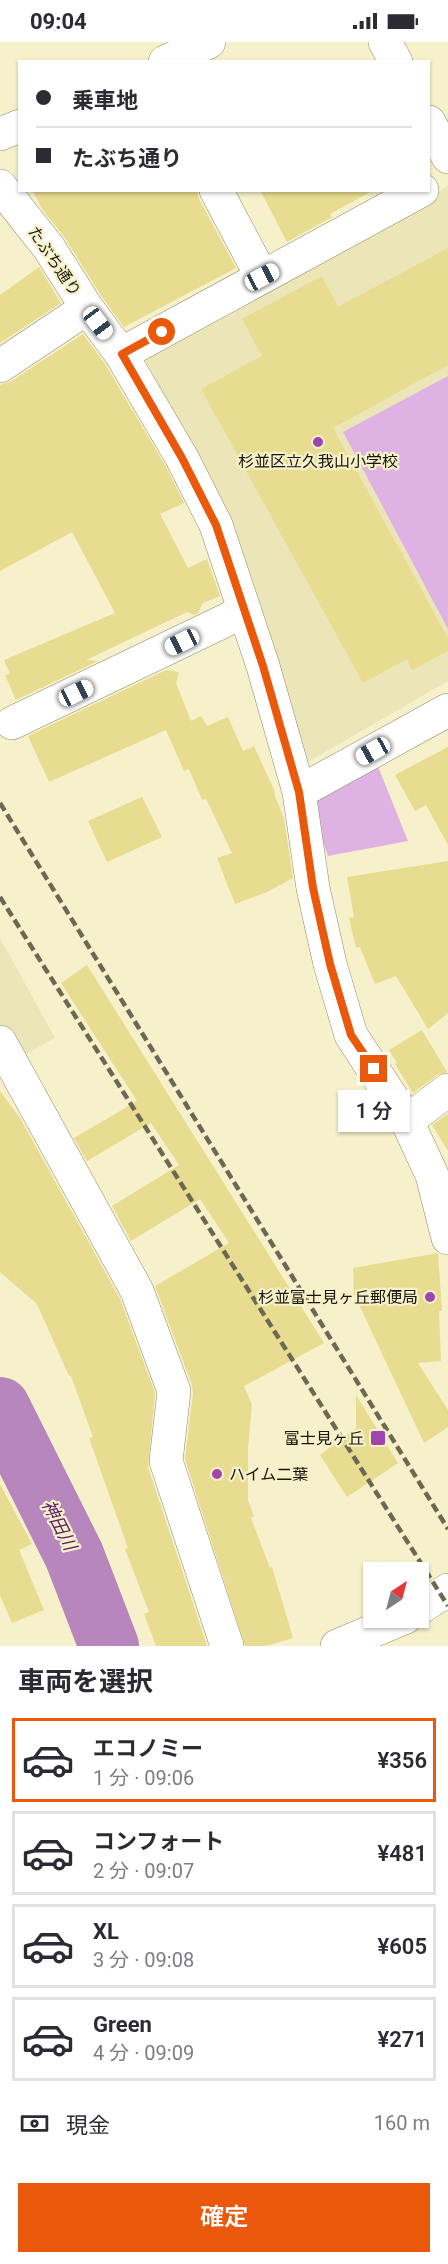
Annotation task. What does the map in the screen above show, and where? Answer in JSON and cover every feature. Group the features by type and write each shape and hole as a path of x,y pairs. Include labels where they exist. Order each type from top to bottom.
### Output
{"street":[{"path":"169,60 209,42"},
{"path":"385,42 395,60"},
{"path":"430,124 448,157"},
{"path":"0,134 18,127"},
{"path":"430,186 448,176"},
{"name":"たぶち通り","path":"0,186 49,248 87,308 122,354 182,458 216,525 245,611 299,792 313,888 330,964 351,1035 407,1121 432,1175 448,1238"},
{"path":"217,192 262,277"},
{"path":"122,354 418,192"},
{"path":"0,366 87,308"},
{"path":"12,723 245,611"},
{"path":"299,792 448,710"},
{"path":"0,1042 137,1291 174,1391 166,1461 227,1646"},
{"path":"407,1121 448,1090"},
{"path":"429,1605 448,1590"},
{"path":"337,1646 391,1628"}],"shaded area":[{"name":"杉並区立久我山小学校","path":"448,186 448,681 301,766 235,528 143,356"},
{"path":"448,376 448,629 343,432"},
{"path":"377,764 408,841 328,856 310,805"},
{"path":"0,938 55,1038 23,1056 0,1041"}],"building":[{"path":"33,192 197,192 236,268 124,327 65,238 43,210"},
{"path":"261,192 370,192 330,214 332,217 287,242"},
{"path":"448,248 448,365 333,428 448,638 448,651 412,670 407,659 363,683 201,389 262,356 242,319 322,276 338,307"},
{"path":"39,267 61,303 0,343 0,295"},
{"path":"83,334 105,364 166,467 184,503 160,514 188,568 207,559 220,596 203,603 198,613 194,615 187,612 86,660 98,661 16,700 5,675 10,674 4,660 115,613 72,532 0,571 0,385 10,382"},
{"path":"166,670 179,672 176,683 191,721 201,716 207,726 228,717 243,751 254,746 275,792 284,819 293,878 267,892 235,904 217,858 232,853 206,799 202,800 189,769 184,771 166,730 49,782 28,736"},
{"path":"448,747 448,845 426,805 415,811 395,775"},
{"path":"142,797 162,837 107,862 88,821"},
{"path":"448,861 448,1013 428,1029 396,976 375,984 360,947 356,948 349,918 354,917 347,877"},
{"path":"87,965 324,1343 244,1386 252,1405 248,1449 248,1500 254,1516 251,1518 270,1568 272,1567 293,1638 266,1646 245,1646 185,1459 192,1385 155,1286 229,1243 200,1199 131,1241 112,1206 179,1165 151,1123 87,1161 74,1138 137,1101 61,983"},
{"path":"422,1030 447,1072 437,1075 413,1093 389,1050"},
{"path":"0,1091 20,1118 120,1299 155,1393 148,1467 207,1646 156,1646 144,1614 149,1612 125,1549 128,1548 89,1438 93,1437 71,1376 69,1376 37,1304 0,1272"},
{"path":"448,1114 448,1151 432,1125"},
{"path":"438,1253 442,1311 439,1311 441,1361 418,1363 448,1410 448,1427 424,1443 354,1294 353,1268"},
{"path":"356,1395 398,1463 347,1497 320,1455 356,1428"},
{"path":"0,1484 32,1544 19,1550 44,1610 12,1623 0,1595"}],"waterway":[{"name":"神田川","path":"0,1407 74,1555 109,1646"}],"railway":[{"path":"0,803 448,1529"},
{"path":"0,897 448,1606"}],"place":[{"name":"杉並区立久我山小学校","path":"318,442"},
{"name":"杉並富士見ヶ丘郵便局","path":"430,1297"},
{"name":"富士見ヶ丘","path":"378,1438"},
{"name":"ハイム二葉","path":"217,1474"}],"route":[{"path":"162,332 122,354 182,458 216,525 263,666 299,792 313,888 330,964 351,1035 374,1069"}]}
